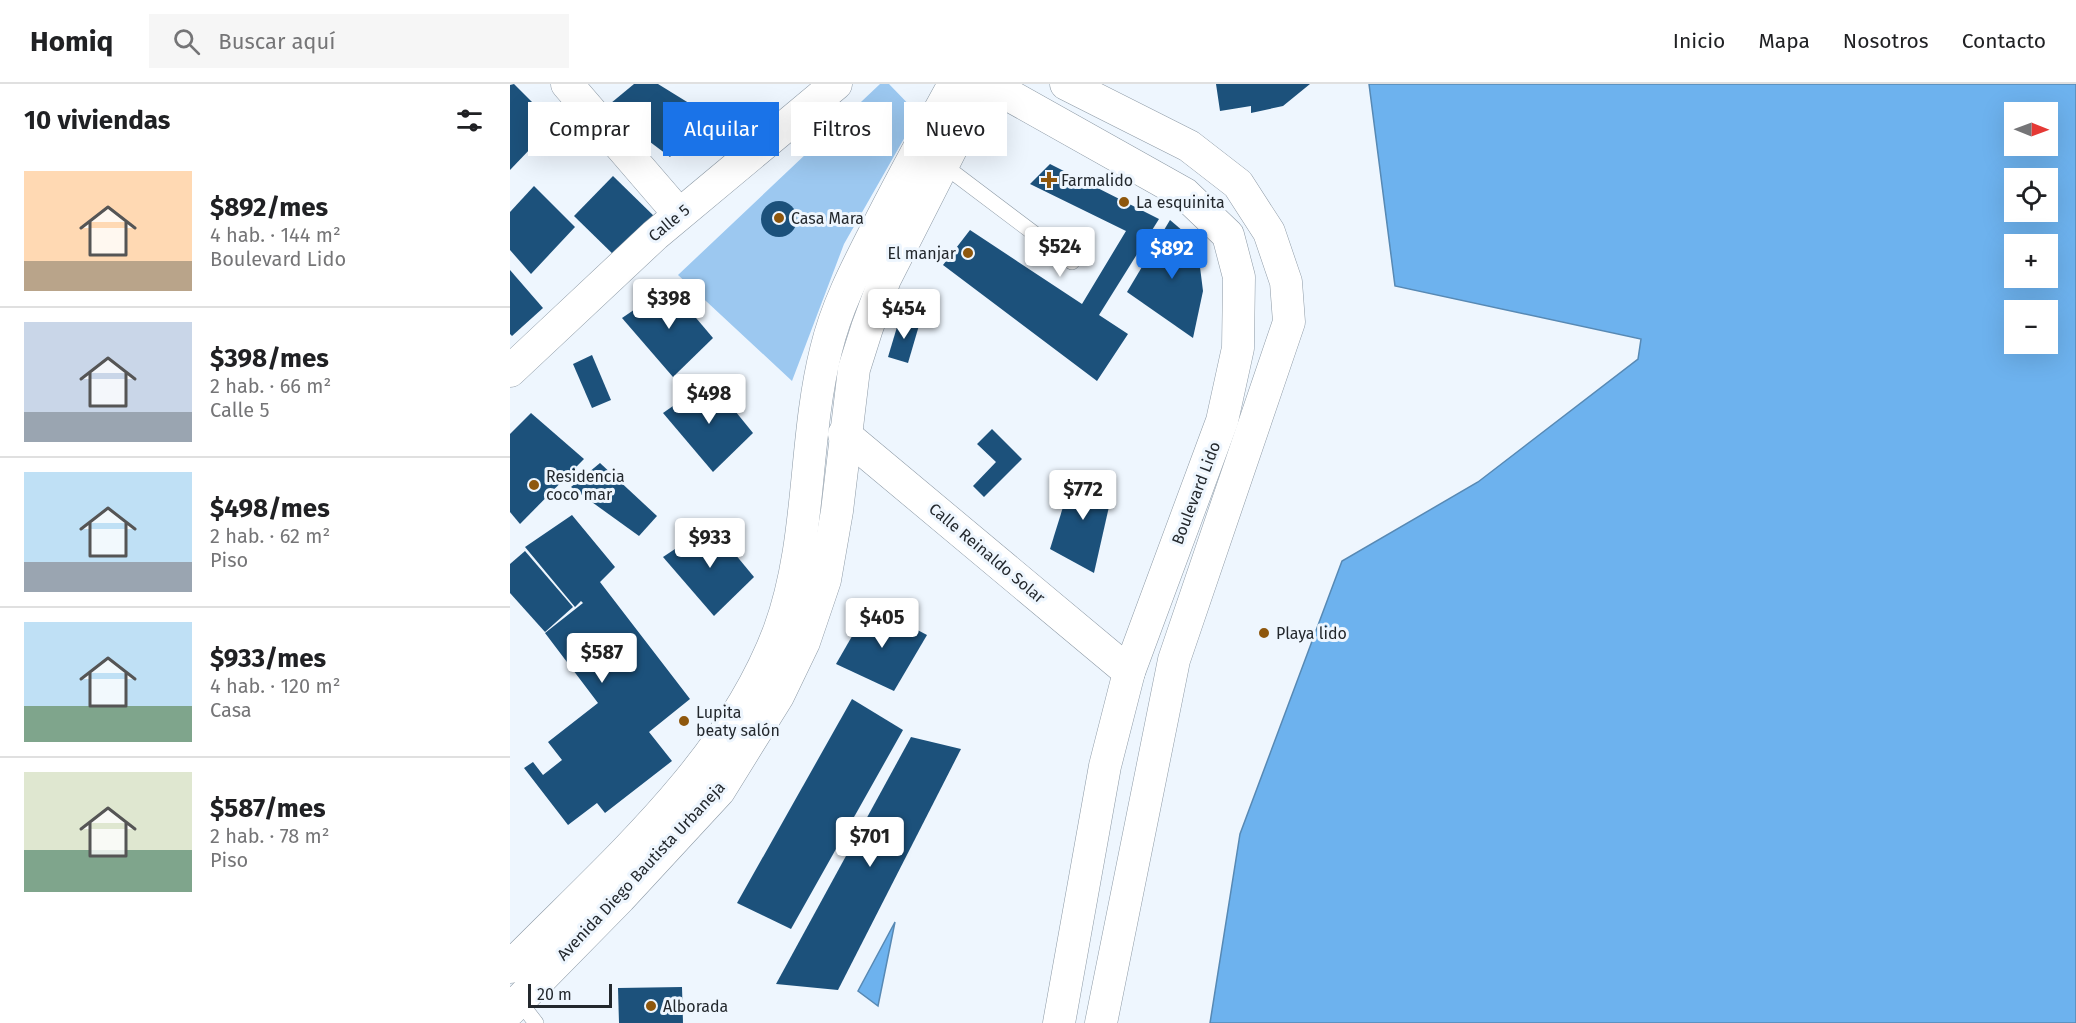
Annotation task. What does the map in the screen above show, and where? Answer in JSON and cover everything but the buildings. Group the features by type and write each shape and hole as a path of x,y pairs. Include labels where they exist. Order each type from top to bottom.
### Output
{"street":[{"path":"567,84 679,214"},
{"name":"Calle 5","path":"510,371 679,214 836,84"},
{"name":"Avenida Diego Bautista Urbaneja","path":"510,966 677,798 714,747 756,680 779,631 794,578 813,422 826,350 842,298 909,166 954,84"},
{"name":"Avenida Diego Bautista Urbaneja","path":"519,1006 719,791 778,696 804,642 825,580 837,511 844,434 854,369 867,328 885,279 984,84"},
{"name":"Boulevard Lido","path":"989,84 1185,194 1228,235 1239,277 1238,348 1222,421 1130,672 1105,766 1059,1023"},
{"name":"Boulevard Lido","path":"1066,84 1189,146 1238,184 1269,232 1286,282 1289,321 1174,660 1101,1023"},
{"name":"Calle Reinaldo Solar","path":"844,434 1130,672"}],"lane":[{"path":"942,164 1072,261"}],"shaded area":[{"path":"880,84 889,84 906,102 904,102 904,139 844,244 792,381 678,275 804,156 892,156 892,102 861,102"},
{"path":"1369,84 2076,84 2076,1023 1210,1023 1240,834 1342,561 1478,482 1638,359 1641,339 1395,286"},
{"path":"895,922 878,1006 858,991"}],"place":[{"name":"Farmalido","path":"1049,180"},
{"name":"La esquinita","path":"1124,202"},
{"name":"Casa Mara","path":"779,218"},
{"name":"El manjar","path":"968,253"},
{"name":"Residencia coco mar","path":"534,485"},
{"name":"Playa lido","path":"1264,633"},
{"name":"Lupita beaty salón","path":"684,721"},
{"name":"Alborada","path":"651,1006"}]}
